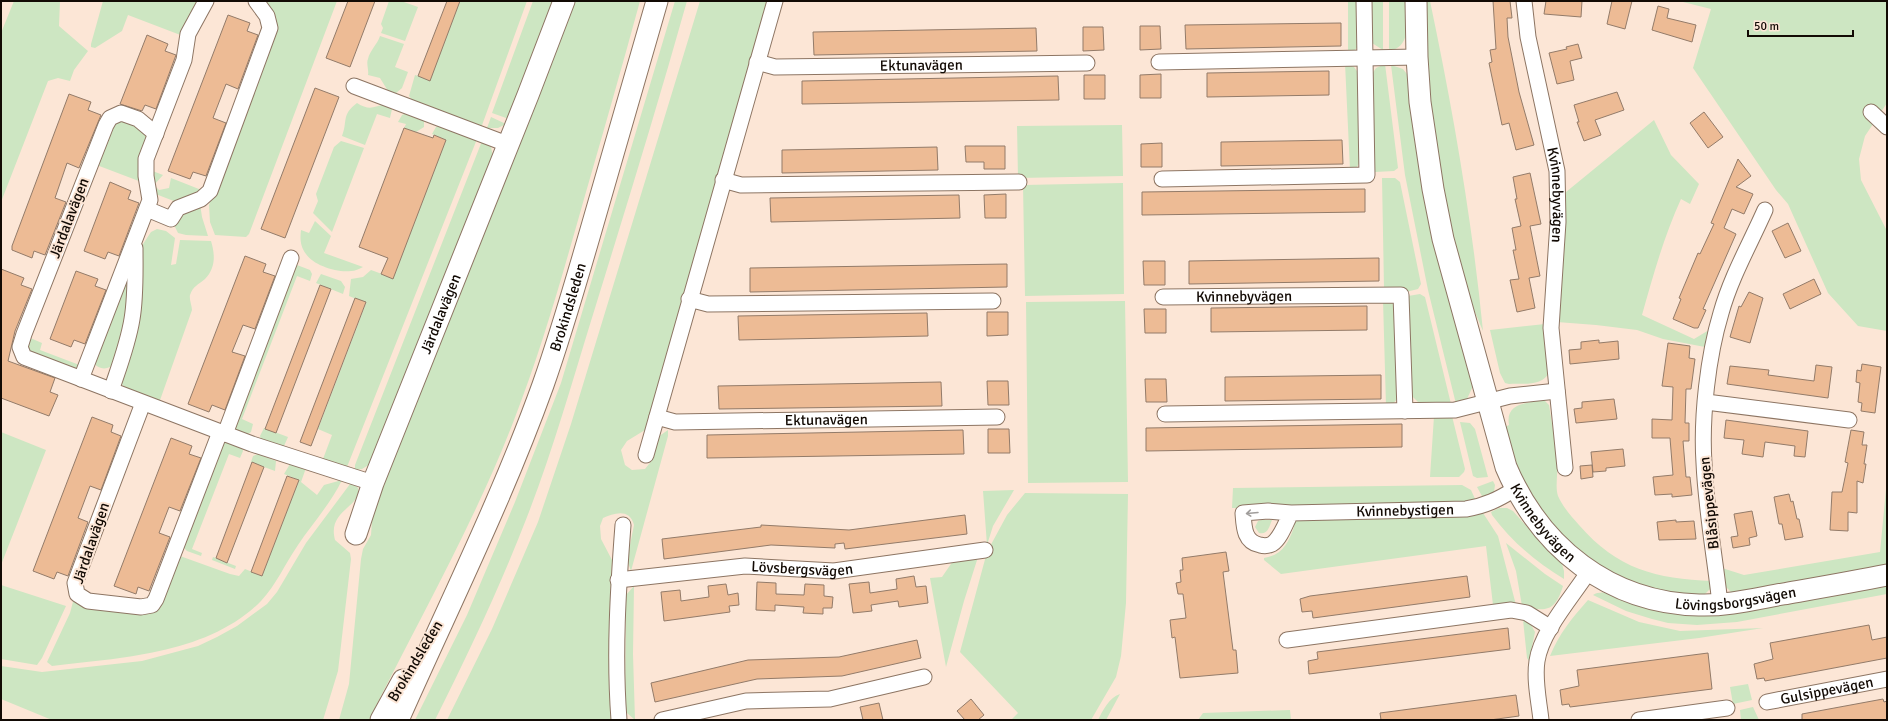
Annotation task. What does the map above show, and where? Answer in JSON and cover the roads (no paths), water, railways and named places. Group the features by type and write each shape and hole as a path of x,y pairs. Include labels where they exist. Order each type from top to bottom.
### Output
{"street":[{"path":"80,379 150,200 145,165 184,60 188,34 206,1"},
{"path":"147,209 171,219 178,208 201,199 210,191 270,28 267,16 256,1"},
{"name":"Järdalavägen","path":"356,534 373,483 564,1"},
{"name":"Brokindsleden","path":"398,720 488,520 518,450 543,384 568,307 657,1"},
{"path":"646,454 775,1"},
{"path":"1162,179 1367,175 1364,1"},
{"name":"Kvinnebyvägen","path":"1416,1 1417,57 1425,143 1443,239 1506,467 1515,489 1532,515 1547,534 1571,557 1589,571 1551,628 1539,650 1536,674 1541,720"},
{"name":"Kvinnebyvägen","path":"1524,1 1528,37 1557,171 1558,222 1552,328 1565,468"},
{"path":"1159,62 1417,57"},
{"name":"Ektunavägen","path":"757,62 775,67 1086,63"},
{"path":"354,86 507,144"},
{"path":"1872,112 1887,127"},
{"name":"Järdalavägen","path":"156,134 138,119 129,115 121,113 110,118 96,147 24,334 20,346 24,357 222,433 373,483"},
{"path":"723,180 741,185 1019,182"},
{"name":"Blåsippevägen","path":"1720,604 1704,463 1704,424 1710,363 1721,313 1729,288 1765,210"},
{"path":"111,391 126,349 132,318 135,284 135,239"},
{"name":"Järdalavägen","path":"143,402 75,583 77,594 88,601 141,607 152,604 156,600 291,258"},
{"name":"Kvinnebyvägen","path":"1163,297 1401,295 1405,411"},
{"path":"690,299 708,304 993,301"},
{"path":"1165,414 1455,410 1510,396 1557,391"},
{"path":"1706,402 1849,420"},
{"name":"Ektunavägen","path":"657,417 676,422 996,418"},
{"name":"Kvinnebystigen","path":"1291,513 1466,509 1483,506 1495,501 1515,489"},
{"path":"619,720 617,692 618,580 623,526"},
{"name":"Lövsbergsvägen","path":"618,580 745,566 834,571 985,550"},
{"name":"Lövingsborgsvägen","path":"1589,571 1615,585 1654,598 1699,605 1747,601 1887,575"},
{"name":"Brokindsleden","path":"381,720 412,663 450,603"},
{"path":"1287,640 1510,610 1527,612 1551,628"},
{"path":"662,720 746,701 830,699 924,677"},
{"name":"Gulsippevägen","path":"1767,702 1887,679"},
{"path":"1639,720 1728,708"}]}
